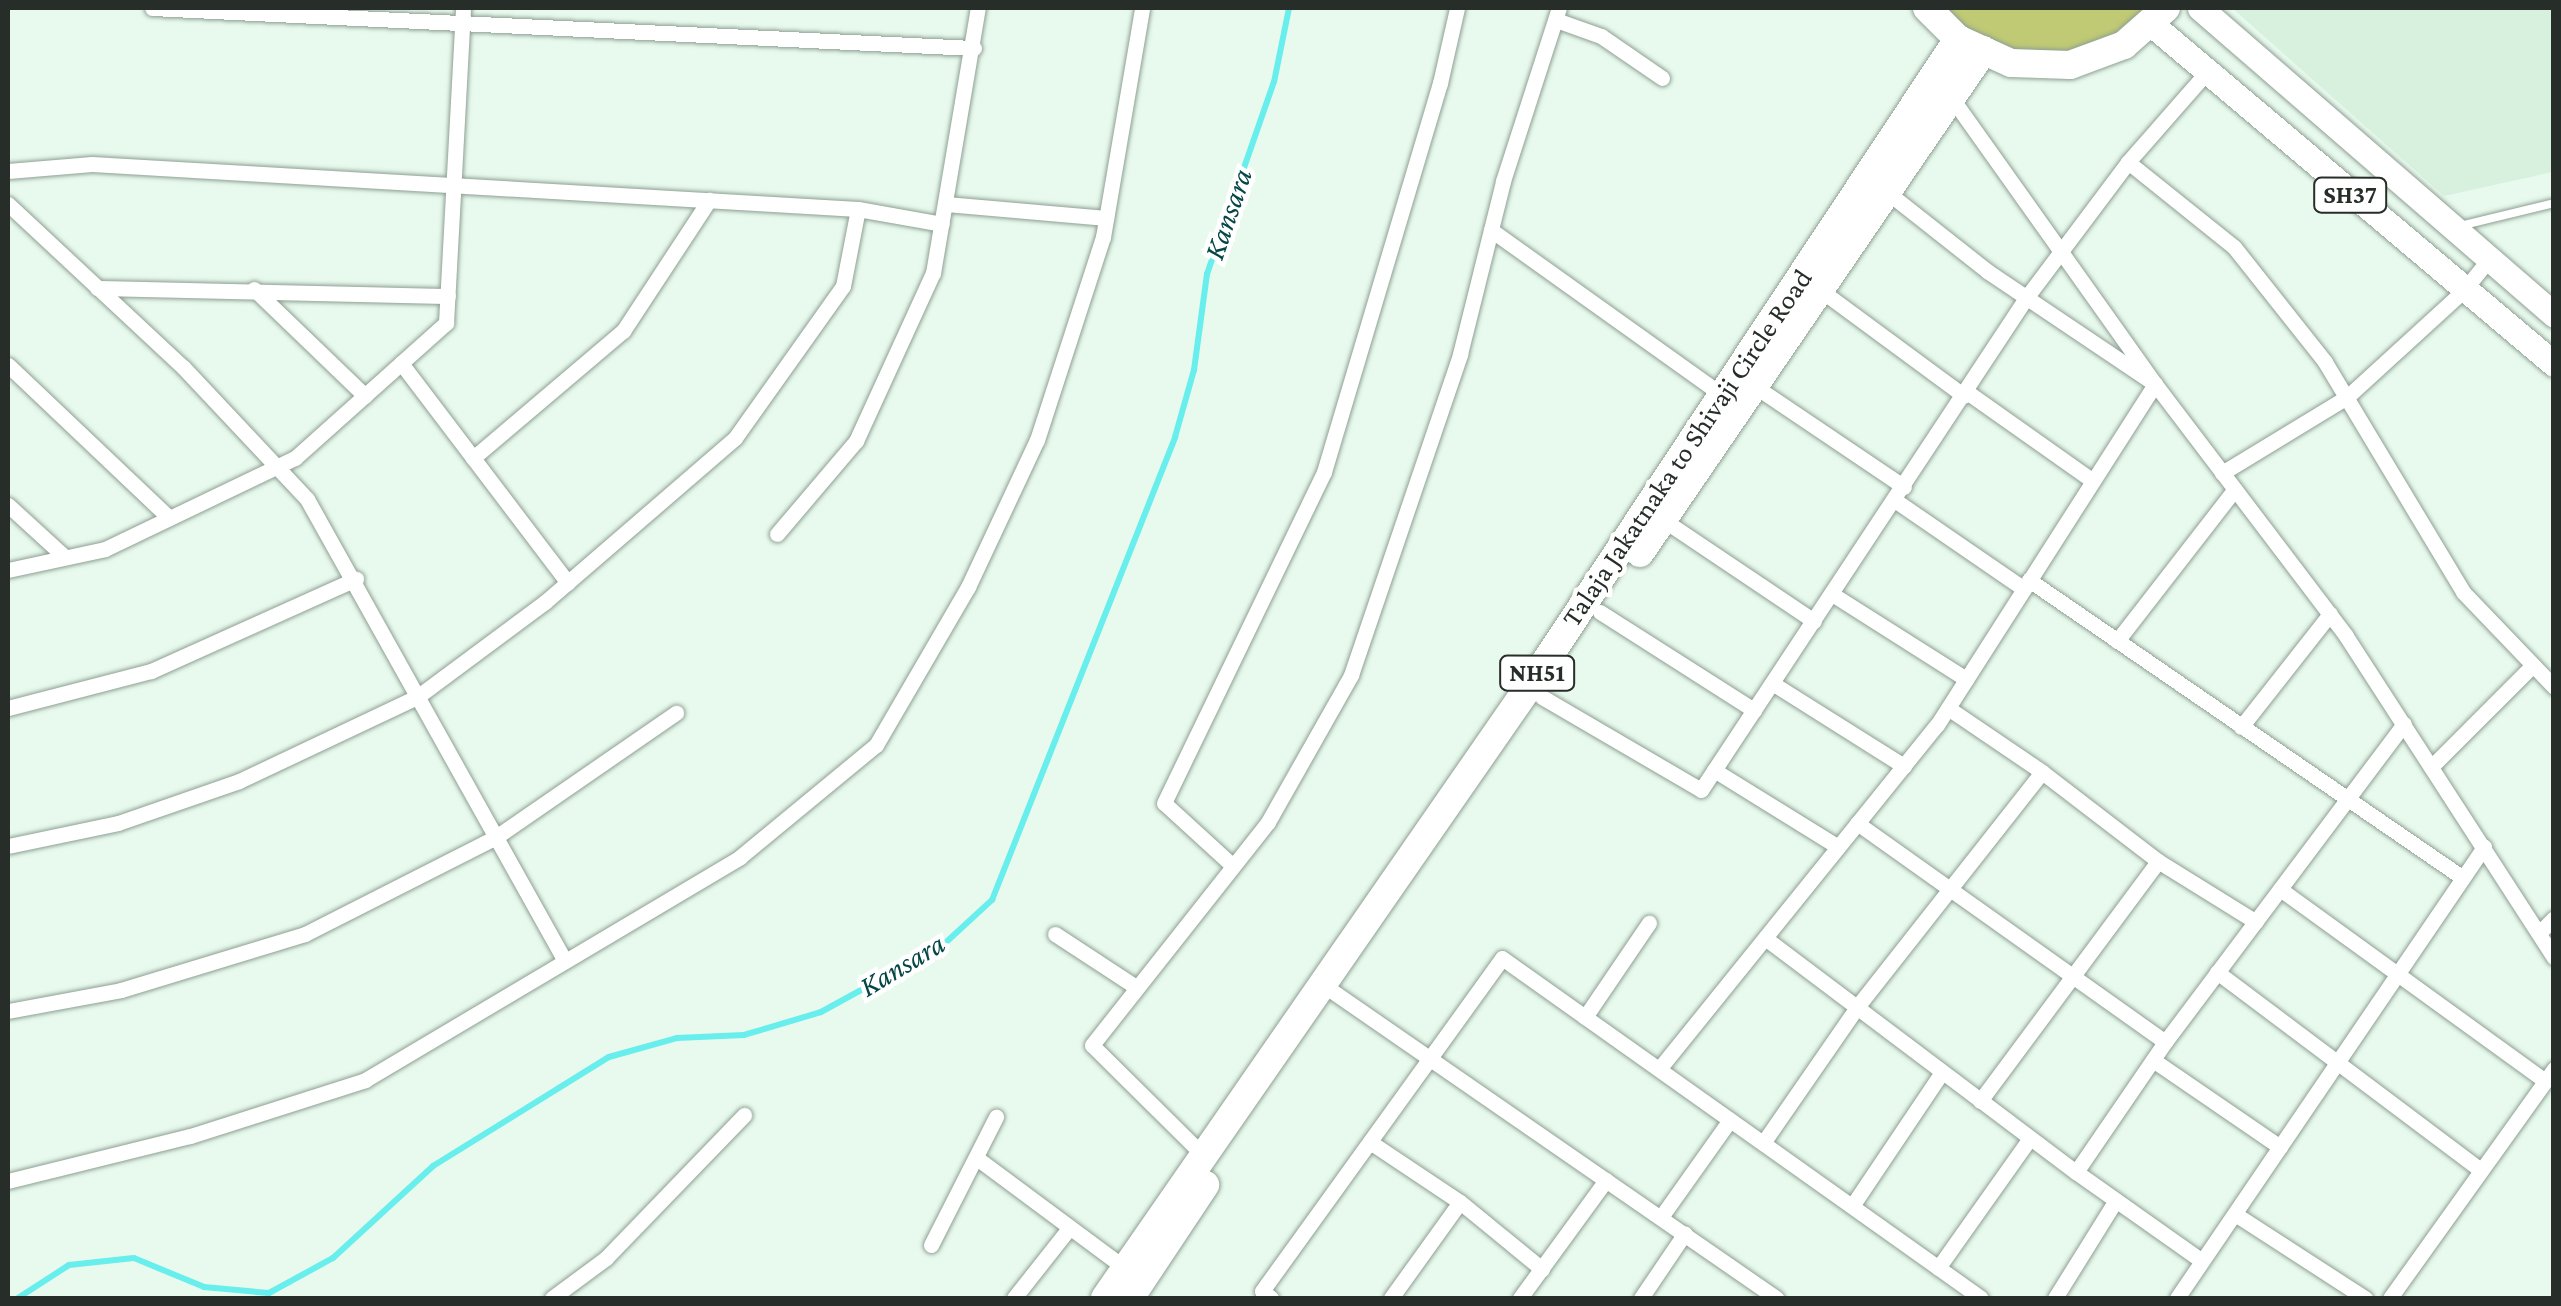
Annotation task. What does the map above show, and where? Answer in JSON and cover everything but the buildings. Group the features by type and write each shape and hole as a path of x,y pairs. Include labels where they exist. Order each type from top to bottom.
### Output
{"highway":[{"path":"1927,8 1971,45 2011,62 2070,65 2124,45 2158,15"},
{"name":"Talaja Jakatnaka to Shivaji Circle Road","path":"1104,1298 1203,1155 1542,697 1819,289 1876,183 1950,97 1971,45"},
{"name":"Talaja Jakatnaka to Shivaji Circle Road","path":"1130,1298 1327,987 1722,395 1971,45"}],"main road":[{"name":"SH37","path":"2200,8 2450,229 2554,315"},
{"name":"SH37","path":"2158,15 2206,73 2554,364"}],"street":[{"path":"152,8 974,48"},
{"path":"8,570 105,549 278,465 446,324 464,8"},
{"path":"777,534 856,441 933,273 978,8"},
{"path":"8,1181 190,1136 364,1080 740,857 876,745 968,587 1037,440 1106,218 1142,8"},
{"path":"1233,866 1164,803 1324,472 1440,84 1457,8"},
{"path":"1203,1155 1092,1046 1268,822 1352,675 1434,438 1491,230 1558,14 1601,36 1662,78"},
{"path":"1542,697 1700,790 1900,494 2026,298 2128,162 2206,73"},
{"path":"1950,97 2156,384 2330,614 2554,958"},
{"path":"2128,162 2234,247 2347,397 2463,592 2554,686"},
{"path":"8,170 92,164 858,209 942,224"},
{"path":"1876,183 2026,298 2156,384"},
{"path":"473,458 623,331 709,200"},
{"path":"8,204 278,465 307,499 356,580 564,961"},
{"path":"946,204 1106,218"},
{"path":"8,846 118,823 238,781 417,697 568,583 735,438 843,286 858,209"},
{"path":"1491,230 1722,395"},
{"path":"2222,472 2347,397 2464,290 2488,260"},
{"path":"97,288 448,296"},
{"path":"254,289 364,396"},
{"path":"1819,289 2093,481"},
{"path":"402,363 568,583"},
{"path":"8,364 169,518"},
{"path":"1658,1069 1948,708 2156,384"},
{"path":"1754,385 2027,585 2117,641 2463,878"},
{"path":"2117,641 2235,489"},
{"path":"8,505 65,557"},
{"path":"1662,520 1814,621"},
{"path":"8,708 152,671 356,580"},
{"path":"1832,594 1966,679"},
{"path":"1600,612 1754,710"},
{"path":"2241,727 2330,614"},
{"path":"2432,767 2532,664"},
{"path":"1772,683 1904,766"},
{"path":"1948,708 2042,772 2158,861 2256,922"},
{"path":"8,1010 121,990 305,934 496,837 676,712"},
{"path":"2076,1172 2165,1042 2404,724"},
{"path":"1714,770 1838,847"},
{"path":"1762,1143 1858,1007 2042,772"},
{"path":"1858,823 2165,1042"},
{"path":"2182,1296 2484,847"},
{"path":"1980,1100 2158,861"},
{"path":"2280,888 2398,974 2549,1075 2395,1297"},
{"path":"2539,933 2554,918"},
{"path":"1584,1017 1649,922"},
{"path":"1055,934 1136,987"},
{"path":"1765,938 2030,1138 2202,1261"},
{"path":"1271,1298 1262,1291 1502,958 1981,1298"},
{"path":"2218,972 2481,1170"},
{"path":"1327,987 1428,1062 1776,1298"},
{"path":"2152,1060 2280,1147"},
{"path":"1852,1206 1942,1072"},
{"path":"552,1298 606,1258 744,1115"},
{"path":"931,1244 978,1159 996,1117"},
{"path":"1661,1217 1730,1120"},
{"path":"1938,1268 2030,1138"},
{"path":"1370,1142 1460,1202 1542,1269"},
{"path":"978,1159 1125,1268"},
{"path":"1520,1298 1606,1180"},
{"path":"2055,1298 2116,1200"},
{"path":"1391,1298 1460,1202"},
{"path":"2234,1214 2366,1298"},
{"path":"1014,1298 1070,1227"},
{"path":"1641,1298 1685,1233"}],"lane":[{"path":"2450,229 2554,203"}],"shaded area":[{"path":"2232,8 2553,8 2553,172 2444,196"}],"green space":[{"path":"1945,8 2146,8 2109,39 2060,55 2008,51 1962,28"}],"waterway":[{"name":"Kansara","path":"18,1298 69,1265 134,1258 204,1287 269,1293 333,1258 433,1166 609,1057 677,1038 744,1035 821,1012 943,945 992,900 1175,437 1194,370 1207,274 1274,82 1289,8"}]}
